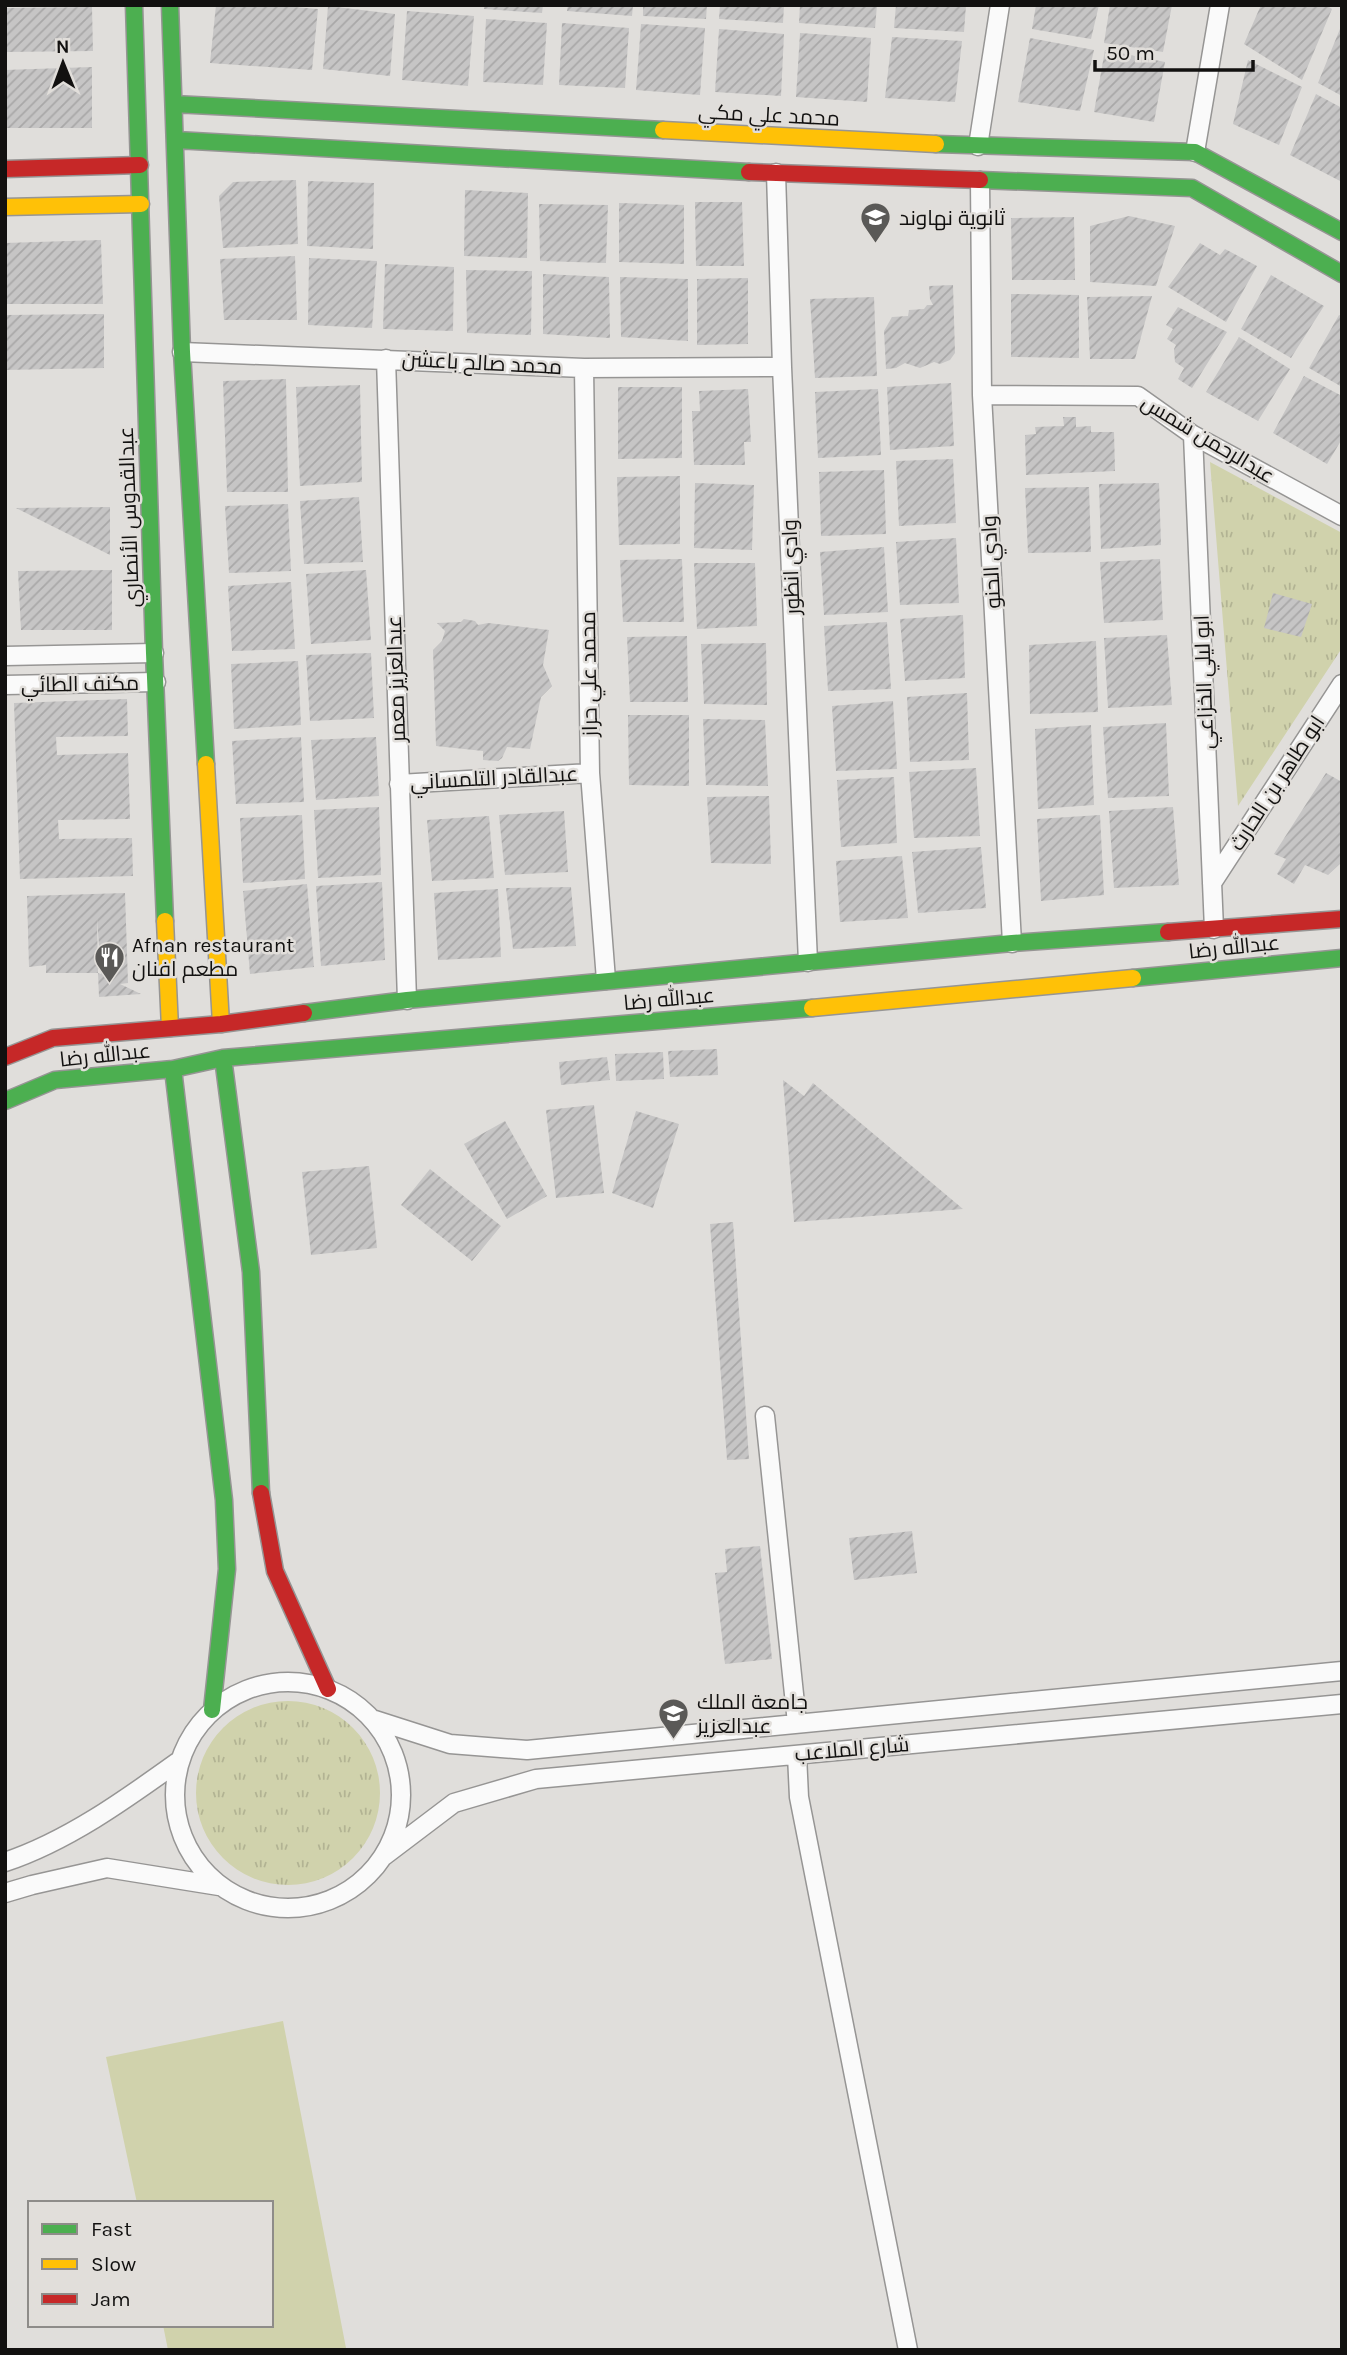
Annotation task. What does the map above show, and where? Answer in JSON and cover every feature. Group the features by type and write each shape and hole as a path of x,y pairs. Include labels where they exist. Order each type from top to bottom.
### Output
{"street":[{"name":"عبدالقدوس الأنصاري","path":"134,5 141,165 153,653 170,1028"},
{"path":"170,5 182,352 221,1024"},
{"path":"978,146 1000,5"},
{"path":"1195,152 1220,5"},
{"name":"محمد علي مكي","path":"174,104 928,161 980,181 1192,188 1342,274"},
{"name":"محمد علي مكي","path":"176,140 776,173 928,161 978,146 1195,152 1342,232"},
{"path":"5,169 141,165"},
{"name":"وادي انظور","path":"776,173 808,962"},
{"name":"وادي الحنو","path":"980,181 982,395 1012,943"},
{"path":"5,207 141,204"},
{"name":"محمد صالح باعشن","path":"182,352 584,368 782,367"},
{"name":"عبدالعزيز معمر","path":"386,359 407,1000"},
{"name":"محمد علي حراز","path":"584,368 590,773 606,980"},
{"name":"عبدالرحمن شمس","path":"982,395 1138,396 1193,435 1342,516"},
{"name":"ابو ليلي الخزاعي","path":"1193,435 1214,929"},
{"name":"مكنف الطائي","path":"5,656 153,653"},
{"name":"مكنف الطائي","path":"5,685 156,682"},
{"name":"ابو طاهر بن الحارث","path":"1213,883 1342,684"},
{"name":"عبدالقادر التلمساني","path":"399,784 590,773"},
{"name":"عبدالله رضا","path":"5,1057 53,1038 221,1024 407,1000 1012,943 1342,919"},
{"name":"عبدالله رضا","path":"5,1101 55,1080 173,1069 223,1058 949,996 1342,958"},
{"path":"223,1058 251,1272 261,1493 275,1571 328,1689"},
{"path":"173,1069 224,1500 227,1569 212,1710"},
{"path":"765,1416 797,1723"},
{"name":"شارع الملاعب","path":"372,1719 450,1744 527,1750 1342,1671"},
{"path":"298,1682 328,1689 352,1702 372,1719 392,1749 401,1786 398,1822 384,1856 359,1884 326,1902 289,1909 252,1903 219,1886 194,1861 179,1830 173,1795 179,1761 192,1733 212,1710 238,1693 267,1684 298,1682"},
{"name":"شارع الملاعب","path":"384,1856 454,1803 536,1779 1342,1704"},
{"path":"797,1755 799,1797 908,2350"},
{"path":"5,1862 25,1855 114,1807 179,1761"},
{"path":"5,1894 107,1868 219,1886"}],"green space":[{"path":"1210,462 1342,533 1342,648 1238,806"},
{"path":"288,1701 323,1708 339,1716 353,1728 365,1742 373,1758 380,1793 373,1828 365,1844 353,1858 339,1870 323,1878 288,1885 253,1878 237,1870 223,1858 211,1844 203,1828 196,1793 203,1758 211,1742 223,1728 237,1716 253,1708"},
{"path":"283,2021 346,2348 168,2350 163,2327 273,2327 273,2201 137,2201 106,2057"}],"building":[{"path":"216,5 270,5 318,9 312,70 210,63"},
{"path":"484,5 543,5 542,13 484,9"},
{"path":"568,5 633,5 632,16 567,11"},
{"path":"643,5 707,5 706,19 643,16"},
{"path":"720,5 784,5 783,23 719,19"},
{"path":"800,5 877,5 875,28 799,23"},
{"path":"896,5 966,5 964,32 894,28"},
{"path":"1036,5 1099,5 1091,39 1032,29"},
{"path":"1110,5 1172,5 1163,52 1104,43"},
{"path":"1261,5 1326,5 1332,9 1302,80 1244,44"},
{"path":"328,6 395,14 390,76 323,69"},
{"path":"92,7 93,51 5,52 5,8"},
{"path":"407,11 474,16 468,86 402,80"},
{"path":"486,19 547,23 543,85 483,82"},
{"path":"562,23 629,28 625,88 559,85"},
{"path":"641,24 705,28 700,95 636,90"},
{"path":"1342,24 1342,96 1318,83"},
{"path":"719,29 784,34 781,96 715,92"},
{"path":"800,33 871,38 867,102 796,97"},
{"path":"892,37 962,41 955,102 885,98"},
{"path":"1030,38 1094,50 1080,111 1018,102"},
{"path":"1105,50 1165,62 1154,122 1094,112"},
{"path":"1248,60 1302,87 1279,145 1233,124"},
{"path":"92,67 92,128 5,128 5,70"},
{"path":"1316,94 1342,108 1342,182 1290,155"},
{"path":"296,180 298,244 223,248 219,196 233,182"},
{"path":"308,181 374,183 373,249 307,246"},
{"path":"465,190 528,193 527,258 464,256"},
{"path":"695,202 742,202 744,266 696,266"},
{"path":"619,203 684,205 684,264 619,262"},
{"path":"539,204 608,205 606,263 540,261"},
{"path":"1129,216 1175,226 1156,286 1090,282 1090,226"},
{"path":"1074,217 1075,280 1012,280 1011,218"},
{"path":"101,240 103,304 5,304 5,243"},
{"path":"1200,243 1220,255 1225,249 1257,266 1226,322 1168,287"},
{"path":"295,256 297,320 224,320 220,259"},
{"path":"309,258 377,261 372,328 308,325"},
{"path":"385,264 454,267 453,331 383,329"},
{"path":"466,270 532,271 531,335 467,333"},
{"path":"543,274 609,277 610,338 543,334"},
{"path":"1271,275 1324,306 1291,358 1241,329"},
{"path":"620,277 688,279 688,341 621,337"},
{"path":"748,278 748,344 697,345 697,279"},
{"path":"953,285 955,353 950,360 940,364 934,362 920,368 905,363 886,369 884,331 892,317 908,316 909,310 933,305 929,286"},
{"path":"1011,294 1079,295 1079,358 1011,357"},
{"path":"1152,296 1135,359 1090,359 1087,297"},
{"path":"874,297 877,376 815,378 810,299"},
{"path":"1178,307 1227,332 1192,388 1178,379 1184,368 1175,362 1176,345 1167,339 1173,329 1166,325"},
{"path":"104,314 104,368 5,370 5,315"},
{"path":"1339,315 1342,316 1342,387 1309,368"},
{"path":"1239,337 1290,369 1258,421 1206,392"},
{"path":"1304,376 1342,396 1342,439 1327,464 1273,433"},
{"path":"286,379 288,492 227,492 223,381"},
{"path":"951,383 954,446 890,450 887,387"},
{"path":"360,385 362,482 300,486 296,387"},
{"path":"618,387 682,387 682,458 618,459"},
{"path":"748,389 751,442 744,442 745,465 694,465 692,411 700,411 699,391"},
{"path":"878,389 881,455 818,458 815,392"},
{"path":"1063,417 1076,417 1076,427 1091,426 1091,432 1114,432 1115,471 1026,475 1025,435 1036,434 1035,427 1064,426"},
{"path":"953,459 956,523 899,526 896,461"},
{"path":"884,470 886,534 821,536 819,472"},
{"path":"680,476 680,544 619,545 617,477"},
{"path":"695,483 754,485 752,550 694,548"},
{"path":"1159,483 1161,545 1101,549 1099,484"},
{"path":"1089,487 1091,552 1028,553 1025,488"},
{"path":"359,497 363,562 304,564 300,501"},
{"path":"288,504 291,571 229,573 225,506"},
{"path":"110,507 110,555 16,508"},
{"path":"956,538 959,603 900,605 896,542"},
{"path":"884,547 888,612 824,615 820,552"},
{"path":"682,559 684,622 623,622 620,560"},
{"path":"1160,559 1163,620 1104,623 1100,562"},
{"path":"694,563 755,563 757,626 697,629"},
{"path":"112,570 112,630 21,630 18,571"},
{"path":"366,570 371,640 311,644 306,574"},
{"path":"291,582 295,649 232,651 228,586"},
{"path":"1273,593 1312,604 1301,637 1264,628"},
{"path":"963,615 965,678 905,681 900,619"},
{"path":"464,619 475,621 478,625 488,623 549,630 543,665 552,686 541,697 530,749 507,747 498,761 483,760 483,751 436,746 433,650 442,641 445,631 437,623 461,622"},
{"path":"887,622 891,689 828,691 824,626"},
{"path":"1167,635 1172,705 1108,708 1104,638"},
{"path":"687,636 688,702 630,702 627,637"},
{"path":"1096,641 1098,712 1030,714 1029,645"},
{"path":"766,643 767,705 704,704 701,644"},
{"path":"371,653 374,718 310,721 306,655"},
{"path":"298,661 301,725 234,729 231,664"},
{"path":"967,693 969,760 910,762 907,697"},
{"path":"127,699 128,736 56,737 57,755 128,753 130,819 58,820 59,839 132,838 133,876 20,879 14,703"},
{"path":"893,701 897,769 836,771 832,706"},
{"path":"628,715 689,715 689,786 629,785"},
{"path":"703,719 765,720 768,786 706,785"},
{"path":"1166,723 1169,796 1108,798 1103,727"},
{"path":"1091,725 1094,805 1038,809 1035,729"},
{"path":"301,737 304,802 236,804 232,741"},
{"path":"376,737 379,796 316,800 311,740"},
{"path":"976,768 980,836 914,838 909,772"},
{"path":"1326,773 1342,782 1342,862 1328,875 1305,865 1294,884 1277,874 1286,859 1274,854"},
{"path":"894,777 897,843 841,847 837,780"},
{"path":"769,796 771,864 711,863 707,797"},
{"path":"379,807 381,875 318,878 314,810"},
{"path":"1173,807 1179,885 1114,888 1109,811"},
{"path":"564,811 568,872 505,875 499,815"},
{"path":"302,815 305,879 243,883 240,818"},
{"path":"1100,815 1104,895 1041,901 1037,819"},
{"path":"489,816 494,878 432,881 427,820"},
{"path":"981,847 986,908 918,913 912,852"},
{"path":"902,856 908,918 840,922 836,861"},
{"path":"382,882 385,960 321,966 316,886"},
{"path":"307,884 314,967 250,974 243,891"},
{"path":"571,887 576,946 513,949 506,888"},
{"path":"498,889 501,957 438,960 434,893"},
{"path":"125,893 128,983 120,984 141,994 99,997 98,973 46,973 46,965 29,967 27,896","holes":["97,918 101,974 98,973"]},
{"path":"717,1049 718,1075 670,1077 668,1051"},
{"path":"663,1052 664,1079 616,1081 615,1054"},
{"path":"607,1057 610,1080 561,1085 559,1062"},
{"path":"783,1080 804,1096 813,1083 963,1209 794,1222"},
{"path":"594,1105 604,1193 556,1198 546,1110"},
{"path":"636,1111 679,1124 653,1208 612,1193"},
{"path":"505,1121 547,1196 507,1219 464,1144"},
{"path":"369,1166 377,1248 311,1255 302,1172"},
{"path":"430,1169 501,1226 472,1261 401,1205"},
{"path":"733,1222 749,1459 727,1460 710,1224"},
{"path":"912,1531 917,1573 854,1580 849,1538"},
{"path":"760,1546 772,1659 725,1664 715,1573 727,1572 725,1549"}],"traffic: fast":[{"path":"134,5 165,921"},
{"path":"170,5 182,352 206,764"},
{"path":"174,104 663,130"},
{"path":"176,140 749,172"},
{"path":"936,144 1195,152 1342,232"},
{"path":"980,180 1192,188 1342,274"},
{"path":"304,1013 407,1000 1012,943 1168,932"},
{"path":"1133,978 1342,958"},
{"path":"5,1101 55,1080 173,1069 223,1058 812,1008"},
{"path":"223,1058 251,1272 261,1493"},
{"path":"173,1069 224,1500 227,1569 212,1710"}],"traffic: slow":[{"path":"663,130 936,144"},
{"path":"5,207 141,204"},
{"path":"206,764 221,1024"},
{"path":"165,921 170,1028"},
{"path":"812,1008 1133,978"}],"traffic: jam":[{"path":"5,169 140,165"},
{"path":"749,172 980,180"},
{"path":"1168,932 1342,919"},
{"path":"5,1057 53,1038 221,1024 304,1013"},
{"path":"261,1493 275,1571 328,1689"}],"place":[{"name":"ثانوية نهاوند","path":"876,245"},
{"name":"Afnan restaurant مطعم افنان","path":"109,984"},
{"name":"جامعة الملك عبدالعزيز","path":"674,1741"}]}
